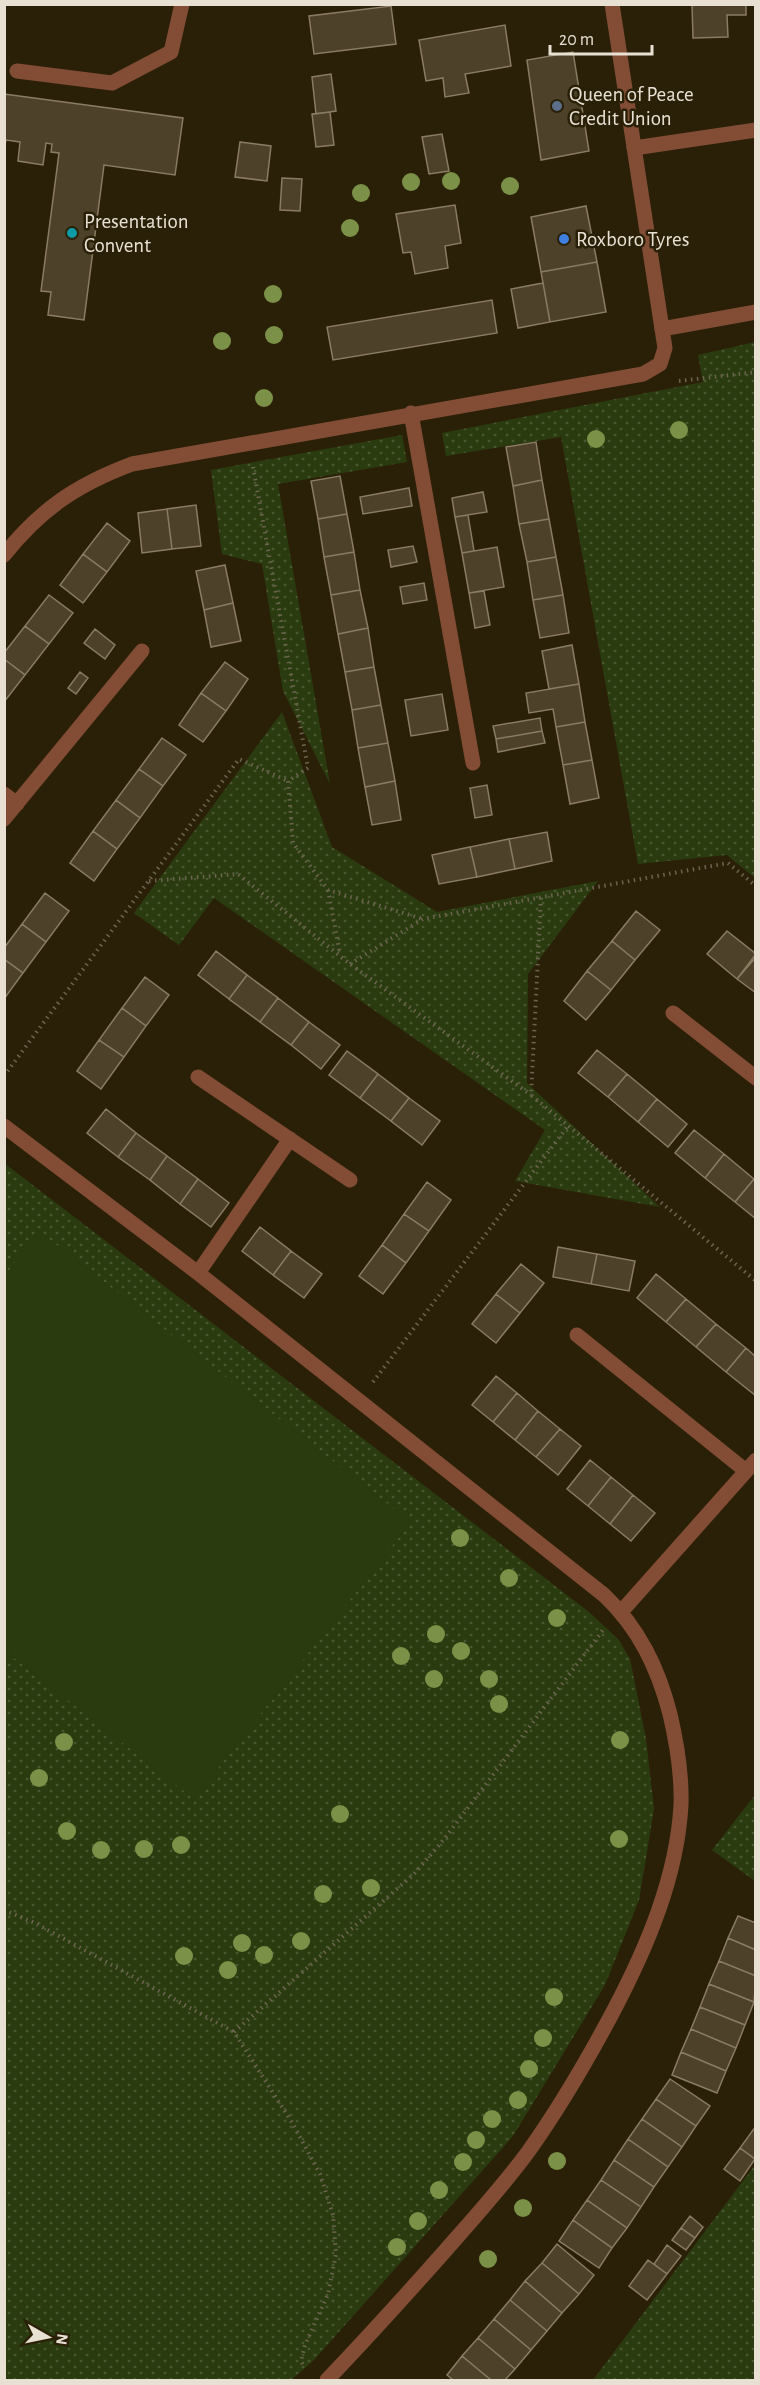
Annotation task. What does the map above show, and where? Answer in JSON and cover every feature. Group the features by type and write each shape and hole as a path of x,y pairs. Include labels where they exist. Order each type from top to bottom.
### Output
{"street":[{"path":"17,71 112,83 171,52 182,4"},
{"path":"4,555 39,516 59,500 105,474 132,464 643,374 660,364 665,348 663,329 612,4"},
{"path":"634,148 756,130"},
{"path":"663,329 756,312"},
{"path":"411,414 473,763"},
{"path":"4,819 142,651"},
{"path":"4,794 17,804"},
{"path":"673,1013 756,1078"},
{"path":"198,1077 350,1180"},
{"path":"4,1126 198,1273 604,1595 621,1612 641,1639 655,1668 675,1737 681,1783 676,1843 665,1890 646,1943 595,2044 556,2111 526,2154 476,2216 327,2380"},
{"path":"198,1273 290,1139"},
{"path":"577,1335 751,1466 621,1612"}],"path":[{"path":"249,443 308,768 288,781"},
{"path":"4,1076 239,759 288,781"},
{"path":"288,781 293,843 328,890 340,956"},
{"path":"350,964 423,919 728,863 756,886"},
{"path":"149,881 238,874 350,964 531,1095 756,1281"},
{"path":"328,890 423,919"},
{"path":"531,1095 541,898"},
{"path":"358,1401 568,1126"},
{"path":"234,2032 414,1874 446,1838 596,1637 621,1612"},
{"path":"4,1910 35,1923 234,2032 320,2174 333,2215 336,2254 328,2294 305,2345 302,2361 306,2371"}],"green space":[{"path":"756,342 755,878 727,855 638,864 561,437 446,456 442,433 703,382 698,355"},
{"path":"402,435 407,462 278,484 330,784 283,691 262,564 222,554 211,470"},
{"path":"282,712 332,847 437,912 598,881 528,974 527,1083 660,1207 515,1181 545,1130 214,898 179,945 134,913"},
{"path":"4,1163 589,1612 619,1640 630,1659 646,1739 654,1809 639,1900 605,1985 513,2136 313,2361 291,2380 5,2380"},
{"path":"39,1231 411,1522 194,1799 5,1651 5,1275"},
{"path":"755,1795 755,1881 712,1850"},
{"path":"755,2165 755,2380 593,2380"}],"building":[{"path":"692,4 746,4 746,15 727,15 728,37 693,38"},
{"path":"391,6 396,44 314,54 309,16"},
{"path":"505,25 511,66 465,74 469,93 445,97 443,78 426,81 419,40"},
{"name":"Queen of Peace Credit Union","path":"573,52 589,151 541,160 527,60"},
{"path":"331,74 336,111 316,114 312,77"},
{"name":"Presentation Convent","path":"4,94 183,118 175,175 104,165 84,320 48,315 51,292 41,291 59,153 51,152 52,144 46,143 43,165 18,161 20,142 6,140 4,148"},
{"path":"330,112 334,145 316,147 312,114"},
{"path":"442,134 449,171 429,174 422,137"},
{"path":"240,142 271,146 267,181 235,177"},
{"path":"282,178 302,179 300,211 280,210"},
{"path":"455,205 461,243 445,246 448,268 415,274 411,252 403,253 396,214"},
{"name":"Roxboro Tyres","path":"586,206 597,262 541,272 531,217"},
{"path":"597,262 606,312 550,322 541,272"},
{"path":"543,283 550,322 518,328 511,289"},
{"path":"492,300 497,333 333,360 327,327"},
{"path":"536,442 542,480 513,486 506,447"},
{"path":"340,476 347,514 318,519 311,481"},
{"path":"542,480 549,519 519,524 513,486"},
{"path":"409,488 412,506 363,514 360,497"},
{"path":"483,492 487,512 455,517 452,498"},
{"path":"196,505 201,546 172,549 167,509"},
{"path":"167,509 172,549 142,553 138,513"},
{"path":"347,514 354,552 324,557 318,519"},
{"path":"468,515 474,551 462,553 455,517"},
{"path":"549,519 556,557 527,562 519,524"},
{"path":"107,523 130,541 107,572 83,554"},
{"path":"413,546 417,562 391,567 388,550"},
{"path":"497,547 504,587 469,593 462,553"},
{"path":"354,552 360,590 331,595 324,557"},
{"path":"83,554 107,572 83,603 60,585"},
{"path":"556,557 563,595 533,600 527,562"},
{"path":"225,565 233,603 204,610 196,571"},
{"path":"424,583 427,600 403,604 400,587"},
{"path":"360,590 368,628 338,634 331,595"},
{"path":"484,591 490,625 475,628 469,593"},
{"path":"49,595 73,613 49,644 25,626"},
{"path":"563,595 569,633 540,638 533,600"},
{"path":"233,603 241,641 211,647 204,610"},
{"path":"25,626 49,644 25,675 4,659 4,653"},
{"path":"368,628 374,667 345,672 338,634"},
{"path":"95,629 115,645 105,659 84,643"},
{"path":"572,645 579,684 549,689 542,651"},
{"path":"4,659 25,675 4,702"},
{"path":"225,662 248,679 226,711 201,693"},
{"path":"374,667 381,705 352,710 345,672"},
{"path":"80,672 88,678 76,694 68,688"},
{"path":"579,684 585,722 556,727 553,709 529,713 526,693"},
{"path":"201,693 226,711 203,742 179,725"},
{"path":"442,694 448,730 411,736 405,700"},
{"path":"381,705 388,743 358,748 352,710"},
{"path":"540,718 542,731 496,739 493,726"},
{"path":"585,722 592,760 563,765 556,727"},
{"path":"542,731 545,743 498,752 496,739"},
{"path":"162,738 186,755 163,786 139,769"},
{"path":"388,743 395,781 365,787 358,748"},
{"path":"592,760 599,798 570,804 563,765"},
{"path":"139,769 163,786 140,818 116,800"},
{"path":"395,781 401,820 372,825 365,787"},
{"path":"487,785 492,815 475,818 470,788"},
{"path":"116,800 140,818 117,849 93,831"},
{"path":"93,831 117,849 94,881 70,863"},
{"path":"547,832 552,861 515,869 509,839"},
{"path":"509,839 515,869 477,877 470,847"},
{"path":"470,847 477,877 439,884 432,855"},
{"path":"45,893 69,911 46,942 22,924"},
{"path":"636,911 660,930 635,960 612,941"},
{"path":"22,924 46,942 23,973 4,959 4,948"},
{"path":"727,931 756,954 737,979 707,954"},
{"path":"612,941 635,960 611,990 587,971"},
{"path":"216,951 247,975 229,999 198,975"},
{"path":"756,957 756,993 737,979"},
{"path":"4,959 23,973 4,999"},
{"path":"587,971 611,990 586,1020 564,1001"},
{"path":"247,975 278,998 260,1022 229,999"},
{"path":"145,977 169,995 146,1026 122,1008"},
{"path":"278,998 309,1022 291,1045 260,1022"},
{"path":"122,1008 146,1026 124,1057 99,1040"},
{"path":"309,1022 340,1045 321,1069 291,1045"},
{"path":"99,1040 124,1057 101,1089 77,1071"},
{"path":"597,1050 627,1074 608,1097 578,1073"},
{"path":"347,1051 378,1074 360,1098 329,1075"},
{"path":"378,1074 409,1098 391,1121 360,1098"},
{"path":"627,1074 657,1099 638,1122 608,1097"},
{"path":"409,1098 440,1121 422,1145 391,1121"},
{"path":"657,1099 687,1124 668,1147 638,1122"},
{"path":"106,1109 136,1133 118,1157 87,1133"},
{"path":"694,1130 724,1154 705,1178 675,1153"},
{"path":"136,1133 167,1156 150,1180 118,1157"},
{"path":"724,1154 754,1179 735,1202 705,1178"},
{"path":"167,1156 198,1179 180,1204 150,1180"},
{"path":"198,1179 229,1203 211,1227 180,1204"},
{"path":"754,1179 756,1180 756,1219 735,1202"},
{"path":"427,1182 451,1200 429,1231 404,1214"},
{"path":"404,1214 429,1231 406,1263 382,1245"},
{"path":"260,1227 291,1251 273,1275 242,1251"},
{"path":"382,1245 406,1263 383,1294 359,1276"},
{"path":"558,1247 597,1254 591,1284 553,1277"},
{"path":"291,1251 322,1274 304,1298 273,1275"},
{"path":"597,1254 635,1261 629,1291 591,1284"},
{"path":"521,1264 544,1283 520,1313 496,1294"},
{"path":"656,1274 686,1299 666,1322 637,1298"},
{"path":"496,1294 520,1313 496,1343 472,1324"},
{"path":"686,1299 716,1324 696,1347 666,1322"},
{"path":"716,1324 746,1348 726,1372 696,1347"},
{"path":"746,1348 756,1357 756,1396 726,1372"},
{"path":"496,1376 517,1393 493,1422 472,1405"},
{"path":"517,1393 538,1411 515,1440 493,1422"},
{"path":"538,1411 560,1429 536,1457 515,1440"},
{"path":"560,1429 581,1446 558,1475 536,1457"},
{"path":"590,1460 611,1477 588,1506 567,1489"},
{"path":"611,1477 633,1495 610,1524 588,1506"},
{"path":"633,1495 655,1513 631,1541 610,1524"},
{"path":"738,1916 756,1923 756,1950 728,1938"},
{"path":"728,1938 756,1950 756,1976 719,1961"},
{"path":"719,1961 756,1976 754,2002 709,1984"},
{"path":"709,1984 754,2002 745,2025 700,2007"},
{"path":"700,2007 745,2025 736,2048 691,2029"},
{"path":"691,2029 736,2048 726,2071 681,2052"},
{"path":"681,2052 726,2071 717,2093 672,2075"},
{"path":"670,2079 710,2106 696,2126 656,2099"},
{"path":"656,2099 696,2126 682,2147 642,2119"},
{"path":"642,2119 682,2147 668,2167 628,2139"},
{"path":"756,2126 756,2159 755,2159 740,2148"},
{"path":"628,2139 668,2167 654,2187 614,2160"},
{"path":"740,2148 755,2159 740,2181 724,2169"},
{"path":"614,2160 654,2187 641,2207 601,2180"},
{"path":"601,2180 641,2207 627,2228 587,2200"},
{"path":"587,2200 627,2228 612,2248 573,2220"},
{"path":"690,2216 703,2227 695,2238 681,2228"},
{"path":"573,2220 612,2248 599,2268 559,2241"},
{"path":"681,2228 695,2238 686,2250 672,2240"},
{"path":"557,2244 594,2275 579,2294 542,2263"},
{"path":"667,2245 681,2256 667,2274 654,2264"},
{"path":"648,2260 667,2274 647,2300 629,2286"},
{"path":"542,2263 579,2294 562,2313 525,2281"},
{"path":"525,2281 562,2313 547,2331 510,2300"},
{"path":"510,2300 547,2331 531,2350 494,2319"},
{"path":"494,2319 531,2350 515,2369 478,2338"},
{"path":"478,2338 515,2369 505,2380 491,2380 462,2356"},
{"path":"462,2356 491,2380 453,2380 447,2375"}],"place":[{"name":"Queen of Peace Credit Union","path":"557,106"},
{"name":"Presentation Convent","path":"72,233"},
{"name":"Roxboro Tyres","path":"564,239"}]}
